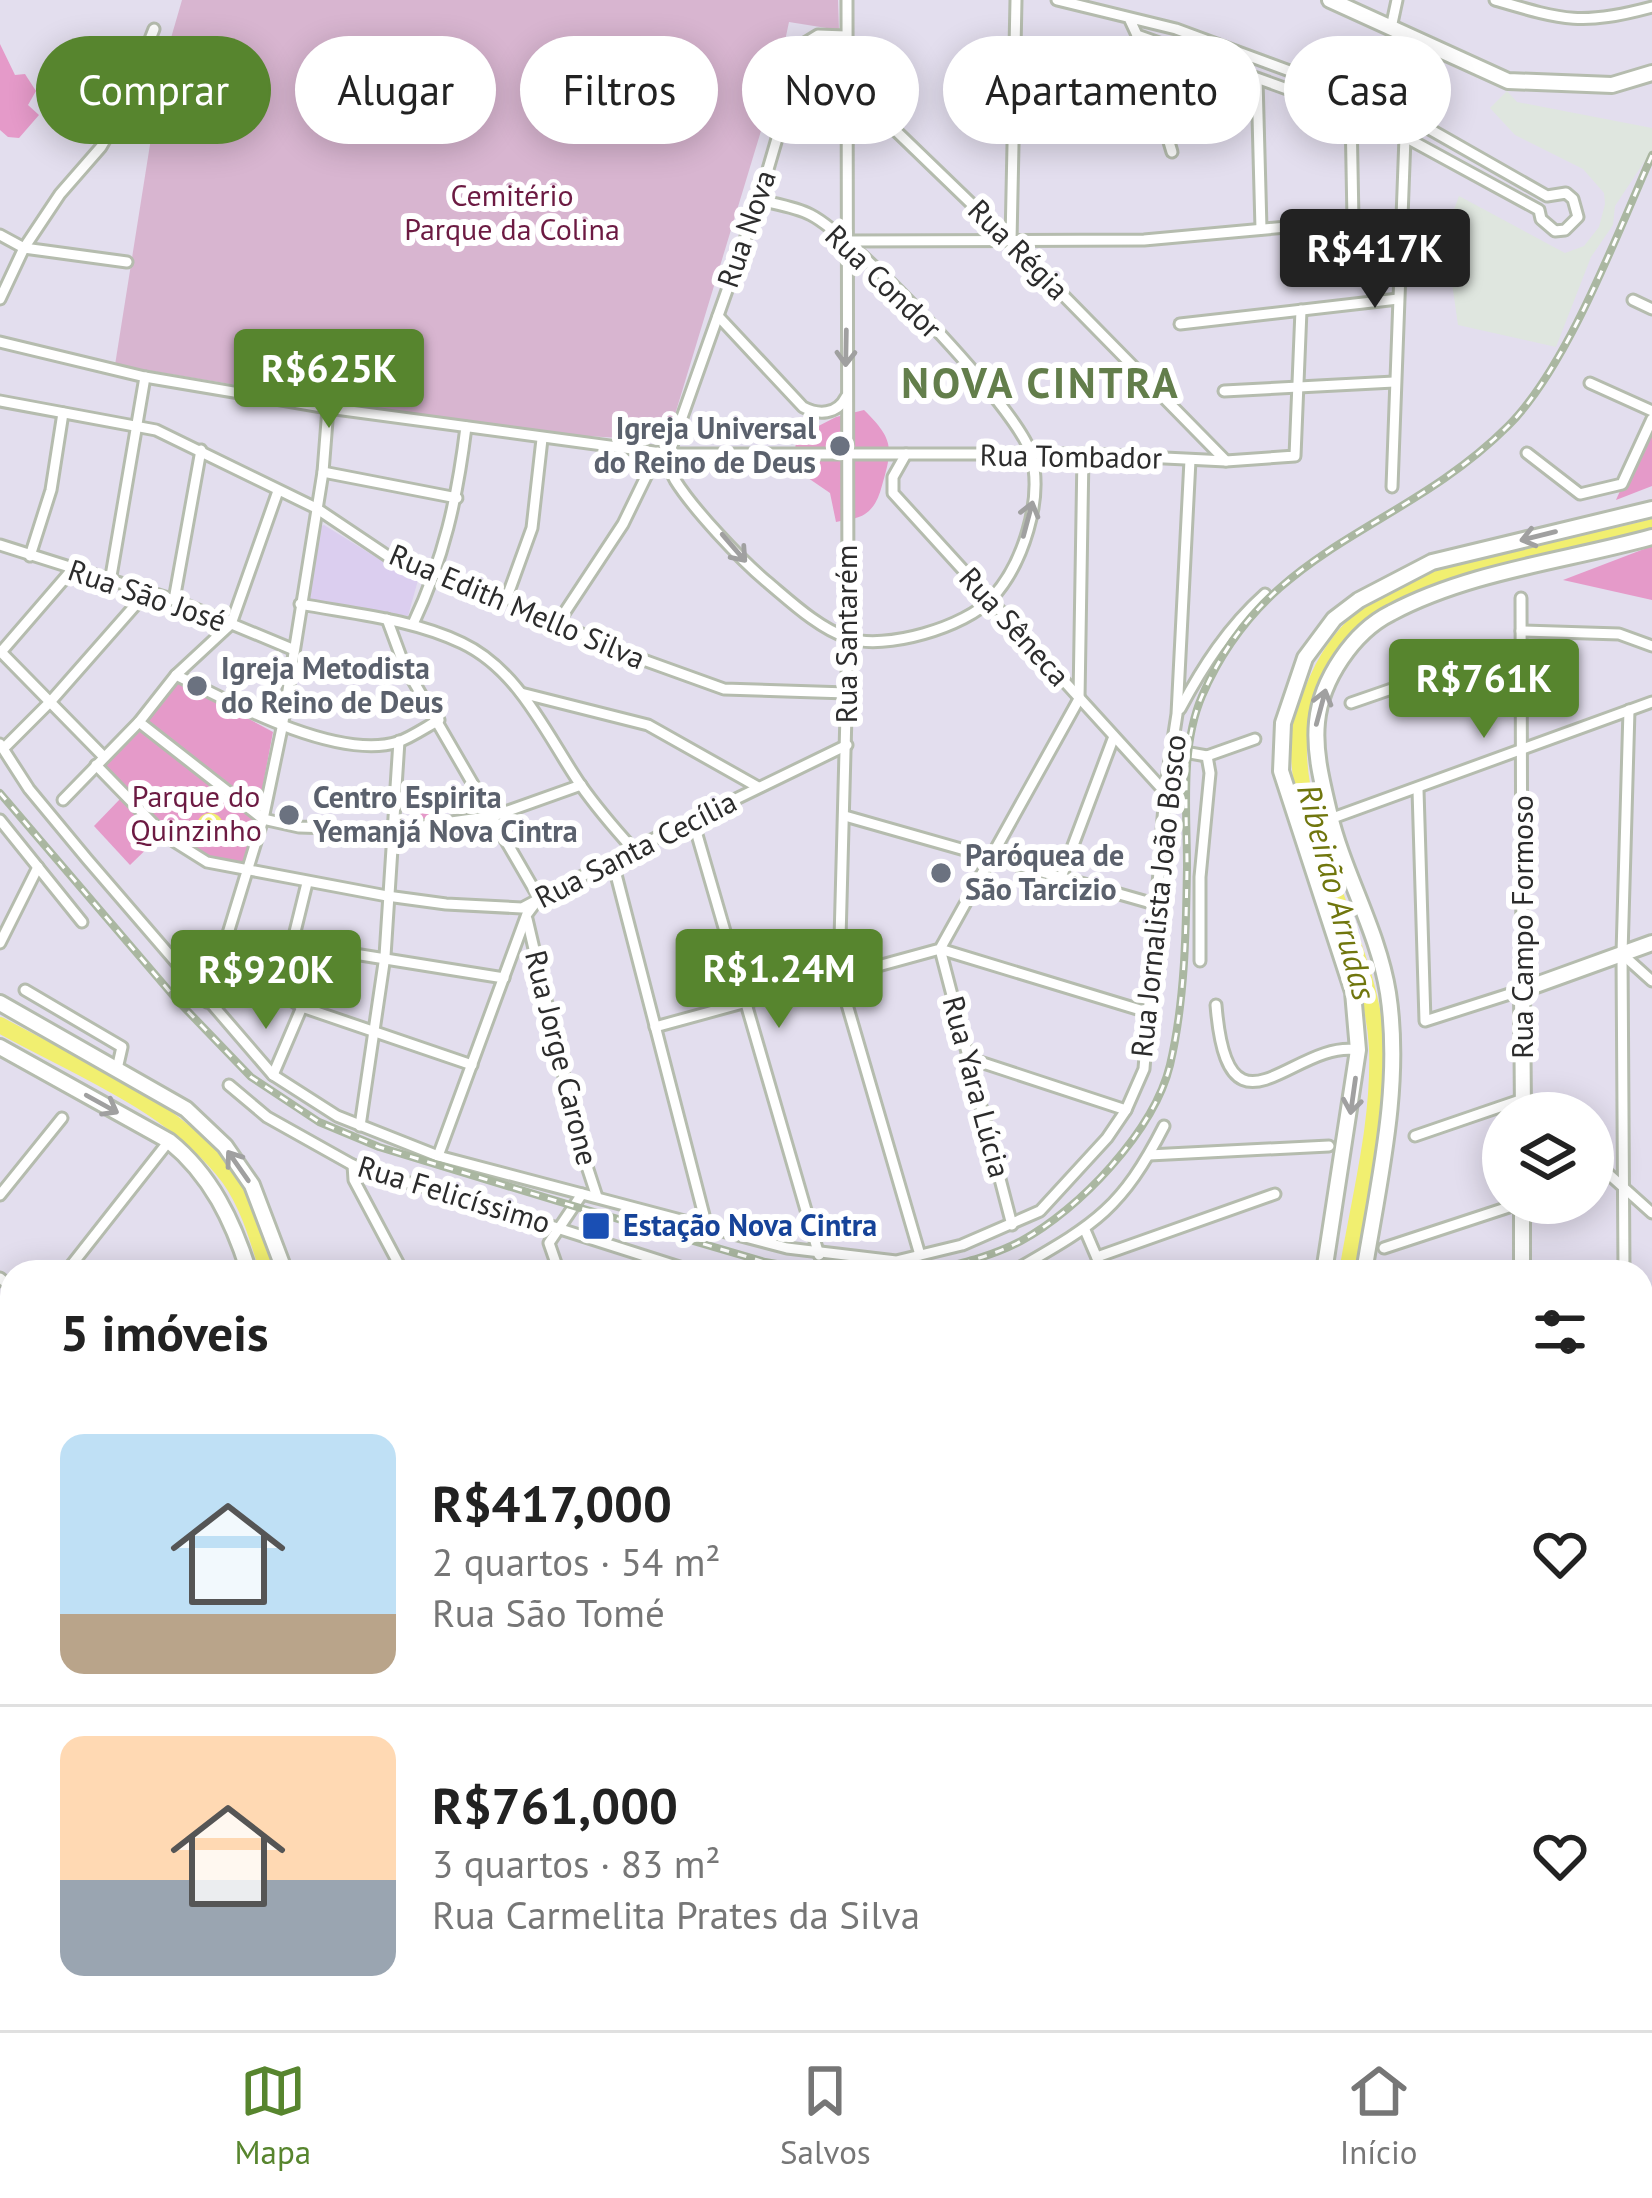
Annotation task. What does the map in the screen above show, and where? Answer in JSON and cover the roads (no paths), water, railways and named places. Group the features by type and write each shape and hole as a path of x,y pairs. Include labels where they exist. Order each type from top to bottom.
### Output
{"main road":[{"path":"1330,0 1508,81 1612,85 1652,73"},
{"path":"1326,1260 1358,1050 1353,992 1281,771 1283,723 1305,658 1334,619 1359,600 1432,562 1652,509"},
{"path":"1366,1260 1395,1049 1387,987 1330,819 1318,765 1318,712 1339,663 1368,628 1388,614 1446,589 1652,537"},
{"path":"1522,990 1652,943"},
{"name":"Rua Campo Formoso","path":"1522,990 1523,1092"},
{"path":"0,1003 186,1109 225,1146 267,1215 281,1260"},
{"path":"0,1047 169,1141 192,1160 238,1235 245,1260"},
{"path":"1521,1224 1522,1260"}],"street":[{"name":"Rua Santarém","path":"846,35 847,0"},
{"path":"1011,242 1016,0"},
{"path":"1057,0 1175,28 1284,70"},
{"path":"1391,28 1397,0"},
{"path":"1495,0 1564,21 1583,22 1652,7"},
{"path":"1130,20 1172,152"},
{"path":"0,299 24,248 60,194 101,147 122,111 154,29"},
{"path":"1137,34 1142,36"},
{"path":"816,36 846,35"},
{"path":"1418,144 1539,209 1541,219 1555,231 1573,225 1577,217 1574,199 1565,193 1547,196 1451,142"},
{"name":"Rua Nova","path":"559,621 664,453 718,316 775,144"},
{"name":"Rua Santarém","path":"847,144 847,746 838,977 920,1256"},
{"name":"Rua Régia","path":"911,144 1226,461"},
{"path":"1259,144 1261,229"},
{"path":"848,241 1144,240 1353,221 1352,144"},
{"path":"1392,487 1405,144"},
{"name":"Rua Condor","path":"758,200 809,214 848,241 946,341 1020,429 1032,454"},
{"path":"0,236 24,248 127,262"},
{"path":"1180,324 1398,299"},
{"path":"1633,299 1652,309"},
{"path":"1298,388 1301,310"},
{"path":"718,316 802,407 816,414 828,412 846,398"},
{"name":"Rua Tombador","path":"0,342 145,376 328,408 664,453 1083,454 1226,461 1295,456 1298,388"},
{"path":"110,582 145,376"},
{"path":"1224,391 1394,382"},
{"path":"1527,453 1580,494 1622,484 1652,415 1590,383"},
{"name":"Rua Edith Mello Silva","path":"0,401 134,425 201,450 316,508 392,559 507,597 613,649 724,689 847,693"},
{"path":"207,1002 248,871 283,728 323,472 328,408"},
{"path":"31,556 51,490 63,413"},
{"path":"413,624 437,573 457,498 466,428"},
{"path":"507,597 532,528 542,439"},
{"path":"174,600 201,450"},
{"path":"664,453 672,476 754,571 799,609 848,639 881,642 913,637 970,615 991,600 1013,566 1031,516 1032,454"},
{"name":"Rua Sêneca","path":"906,454 893,478 893,493 1165,793"},
{"path":"940,950 1079,699 1083,454"},
{"name":"Rua Jornalista João Bosco","path":"890,1260 962,1245 1040,1211 1071,1181 1126,1110 1144,1069 1165,793 1177,714 1190,460"},
{"path":"323,472 457,498"},
{"path":"63,800 139,722 176,675 231,624 278,491"},
{"name":"Rua São José","path":"0,545 174,600 292,649"},
{"path":"1,651 71,571"},
{"path":"2,746 51,701 146,593"},
{"path":"1177,714 1203,666 1242,614 1264,594"},
{"name":"Rua Campo Formoso","path":"1522,598 1522,990"},
{"path":"300,604 413,624 465,644 502,670 581,785 633,849"},
{"path":"387,619 404,665 539,898 526,919 438,1156"},
{"path":"1521,631 1619,634 1652,646"},
{"path":"1351,703 1522,644"},
{"name":"Rua Santa Cecília","path":"1,651 51,701 164,836 207,862 387,896 522,908 847,746"},
{"path":"176,675 283,728 349,741 399,741 439,720"},
{"path":"521,693 647,725 758,787"},
{"path":"1330,819 1652,702"},
{"path":"1624,1260 1622,954 1628,710"},
{"path":"139,722 262,819 299,827 394,830 494,816 581,785"},
{"path":"1060,880 1113,739"},
{"path":"1174,750 1207,756 1255,739"},
{"path":"360,1126 385,956 399,741"},
{"name":"Rua Jornalista João Bosco","path":"2,746 29,788 273,1075 337,1116 438,1156 818,1255 872,1260"},
{"path":"1200,961 1207,756"},
{"path":"1418,790 1425,1021 1522,990"},
{"path":"845,816 1158,905"},
{"path":"0,820 82,922"},
{"path":"693,821 818,1255"},
{"path":"613,862 707,1227"},
{"path":"0,943 38,867"},
{"path":"274,990 292,944 307,883"},
{"name":"Rua Jorge Carone","path":"526,919 597,1198"},
{"path":"292,944 504,978"},
{"path":"655,1027 940,950 1147,1012"},
{"name":"Rua Yara Lúcia","path":"940,950 1012,1225"},
{"path":"1622,954 1652,981"},
{"path":"223,956 302,1007 472,1065"},
{"path":"26,990 122,1047 117,1070"},
{"path":"1216,1005 1226,1062 1244,1079 1259,1082 1278,1076 1343,1047 1358,1050"},
{"path":"273,1075 302,1007"},
{"path":"968,1058 1126,1110"},
{"name":"Rua Felicíssimo","path":"229,1084 267,1117 367,1173 658,1260"},
{"path":"1414,1136 1482,1117"},
{"path":"0,1195 62,1118"},
{"path":"1033,1260 1085,1230 1121,1197 1164,1126"},
{"path":"75,1260 169,1141"},
{"path":"1149,1155 1329,1146"},
{"path":"352,1166 354,1180 397,1260"},
{"path":"1614,1179 1652,1213"},
{"name":"Rua Jorge Carone","path":"560,1228 582,1194"},
{"path":"1097,1257 1275,1194"},
{"path":"1384,1248 1482,1216"},
{"path":"555,1260 549,1243 560,1228"},
{"path":"1085,1230 1098,1260"}],"waterway":[{"name":"Ribeirão Arrudas","path":"1349,1260 1372,1132 1377,1047 1361,968 1306,805 1300,730 1310,697 1328,658 1349,631 1402,591 1470,567 1652,527"},
{"name":"Ribeirão Arrudas","path":"0,1025 123,1090 207,1152 242,1200 264,1260"}],"railway":[{"path":"974,1260 1021,1241 1066,1210 1131,1142 1161,1090 1170,1065 1184,966 1190,737 1202,696 1230,645 1263,604 1300,572 1467,462 1508,426 1571,335 1652,155"},
{"path":"0,793 176,999 251,1077 319,1122 379,1147 758,1260"}],"place":[{"name":"Igreja Universal do Reino de Deus","path":"840,446"},
{"name":"Igreja Metodista do Reino de Deus","path":"197,686"},
{"name":"Centro Espirita Yemanjá Nova Cintra","path":"289,815"},
{"name":"Paróquea de São Tarcizio","path":"941,873"},
{"name":"Estação Nova Cintra","path":"596,1226"}],"district":[{"name":"NOVA CINTRA","path":"1041,383"}],"park label":[{"name":"Cemitério Parque da Colina","path":"512,213"},
{"name":"Parque do Quinzinho","path":"196,814"}]}
